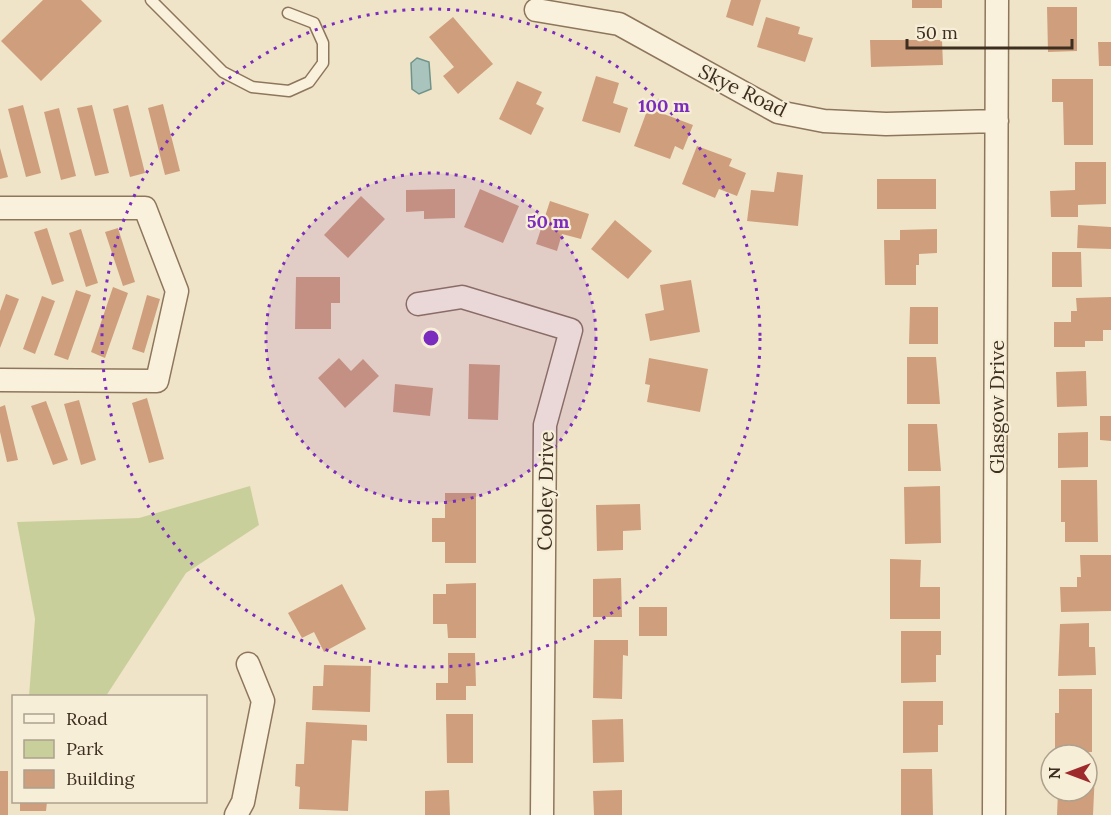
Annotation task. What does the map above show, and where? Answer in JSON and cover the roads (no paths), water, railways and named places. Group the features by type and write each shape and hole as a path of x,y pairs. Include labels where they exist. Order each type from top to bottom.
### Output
{"street":[{"name":"Glasgow Drive","path":"994,815 997,0"},
{"name":"Skye Road","path":"536,10 619,24 778,112 824,121 886,124 997,121"},
{"path":"0,208 145,208 177,291 157,381 0,380"},
{"name":"Cooley Drive","path":"418,304 462,297 572,330 545,425 542,815"},
{"path":"236,815 243,802 263,701 248,664"}],"lane":[{"path":"151,0 223,72 252,87 289,91 309,82 323,63 323,43 314,22 288,13"}],"water":[{"path":"417,58 429,62 431,89 419,94 412,89 411,63"}]}
